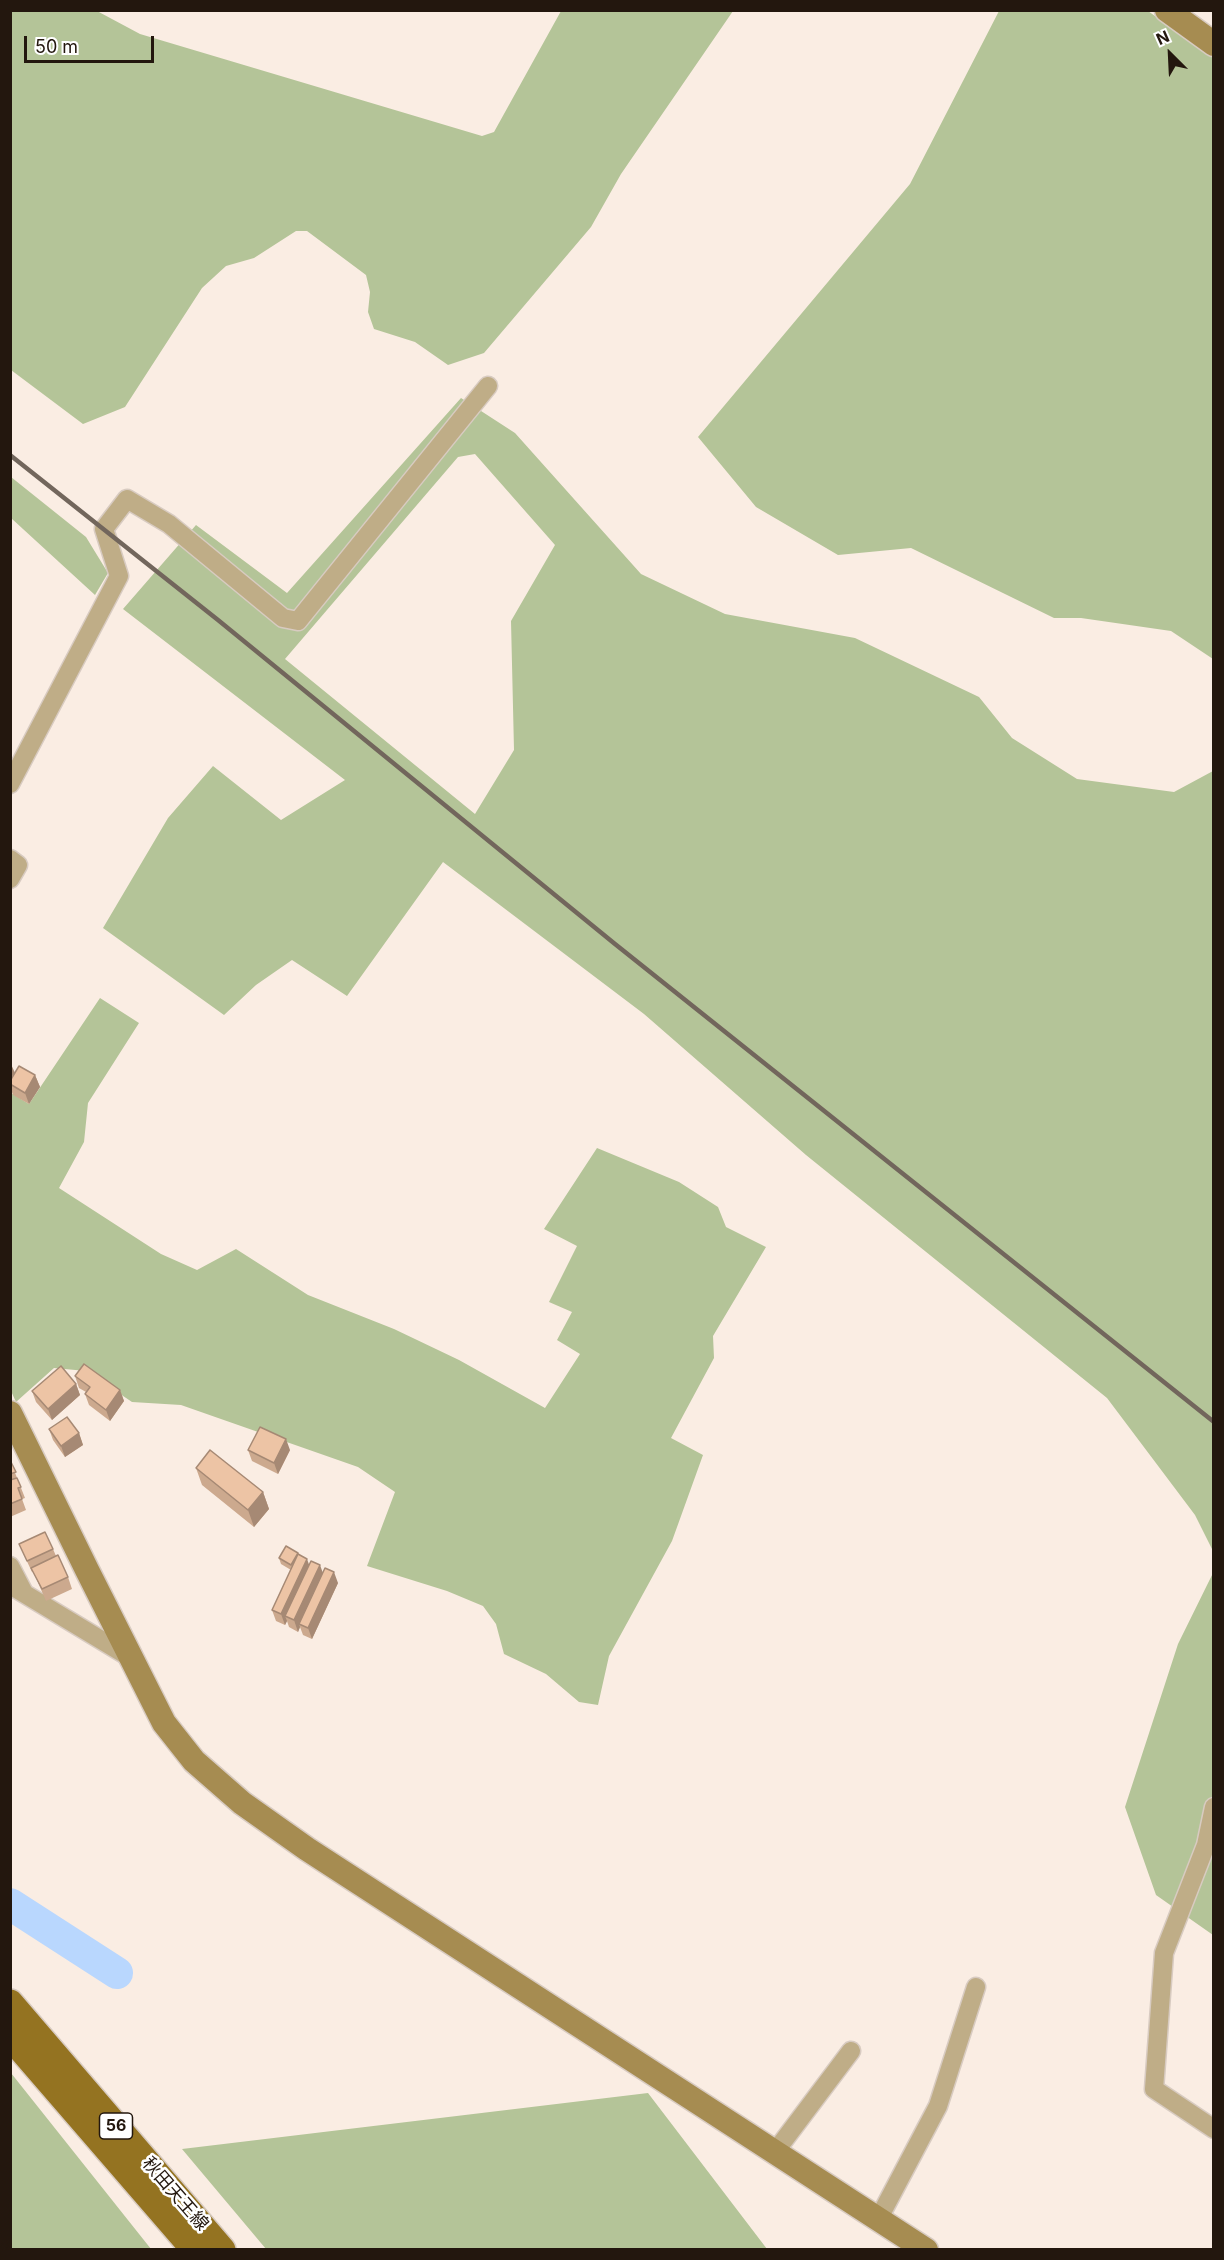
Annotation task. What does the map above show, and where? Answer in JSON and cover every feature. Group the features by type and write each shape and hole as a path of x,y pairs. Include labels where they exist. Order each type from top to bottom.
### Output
{"main road":[{"name":"秋田天王線","path":"10,2003 222,2250"},
{"name":"秋田天王線","path":"10,2036 195,2250"}],"street":[{"path":"1167,10 1214,44"},
{"path":"10,784 119,576 104,529 128,499 169,524 283,618 298,621 488,386"},
{"path":"10,859 18,865 10,879"},
{"path":"10,1413 164,1723 194,1761 242,1803 307,1849 926,2250"},
{"path":"10,1566 17,1589 131,1658"},
{"path":"1214,1807 1206,1845 1164,1953 1154,2089 1214,2129"},
{"path":"879,2218 938,2106 976,1987"},
{"path":"775,2152 851,2051"}],"green space":[{"path":"10,11 97,11 140,34 482,136 494,132 561,11 733,11 621,174 591,227 484,353 448,365 415,342 374,329 368,312 370,292 366,275 307,231 296,231 254,258 226,266 202,288 125,407 83,424 11,370"},
{"path":"999,11 1148,11 1213,58 1213,659 1171,631 1081,618 1054,618 911,548 838,555 756,507 698,437 910,184"},
{"path":"461,398 515,433 641,574 725,614 855,638 979,697 1012,738 1077,779 1174,792 1213,771 1213,1551 1195,1515 1107,1398 806,1155 644,1014 443,862 347,996 292,960 256,985 224,1015 103,928 168,818 213,766 281,820 345,780 123,609 196,525 287,593","holes":["475,454 555,545 511,621 514,750 475,814 285,659 458,457"]},
{"path":"11,477 86,537 108,573 95,595 11,518"},
{"path":"100,998 139,1023 88,1103 84,1142 59,1188 161,1254 197,1270 236,1249 308,1295 394,1329 459,1360 545,1408 580,1354 557,1340 572,1312 549,1302 577,1246 544,1229 597,1148 679,1182 718,1207 726,1227 766,1247 713,1336 714,1358 671,1438 703,1455 672,1541 609,1656 598,1705 579,1702 546,1674 504,1654 496,1624 483,1606 447,1591 367,1566 395,1492 358,1467 181,1405 132,1402 86,1371 54,1368 16,1402 11,1391 11,1093 29,1104"},
{"path":"1213,1573 1213,1935 1156,1895 1125,1807 1178,1644"},
{"path":"11,2073 151,2249 11,2249"},
{"path":"648,2093 767,2249 266,2249 182,2149"}],"building":[{"path":"19,1066 35,1075 25,1093 10,1084"},
{"path":"84,1364 120,1390 106,1410 85,1394 90,1387 75,1376"},
{"path":"61,1366 76,1384 48,1409 32,1391"},
{"path":"67,1417 79,1433 61,1446 49,1429"},
{"path":"260,1427 286,1439 274,1463 248,1450"},
{"path":"210,1450 263,1492 248,1510 196,1468"},
{"path":"10,1460 16,1472 10,1474"},
{"path":"17,1478 21,1487 18,1488 22,1499 10,1504 10,1480"},
{"path":"45,1532 53,1549 27,1561 19,1544"},
{"path":"286,1546 298,1553 291,1565 279,1558"},
{"path":"298,1554 307,1559 281,1614 272,1610"},
{"path":"58,1555 68,1577 42,1589 31,1568"},
{"path":"311,1561 320,1565 294,1620 285,1616"},
{"path":"325,1568 334,1572 308,1628 299,1624"}],"waterway":[{"path":"10,1904 117,1973"}],"railway":[{"path":"10,455 218,620 615,944 1214,1422"}]}
